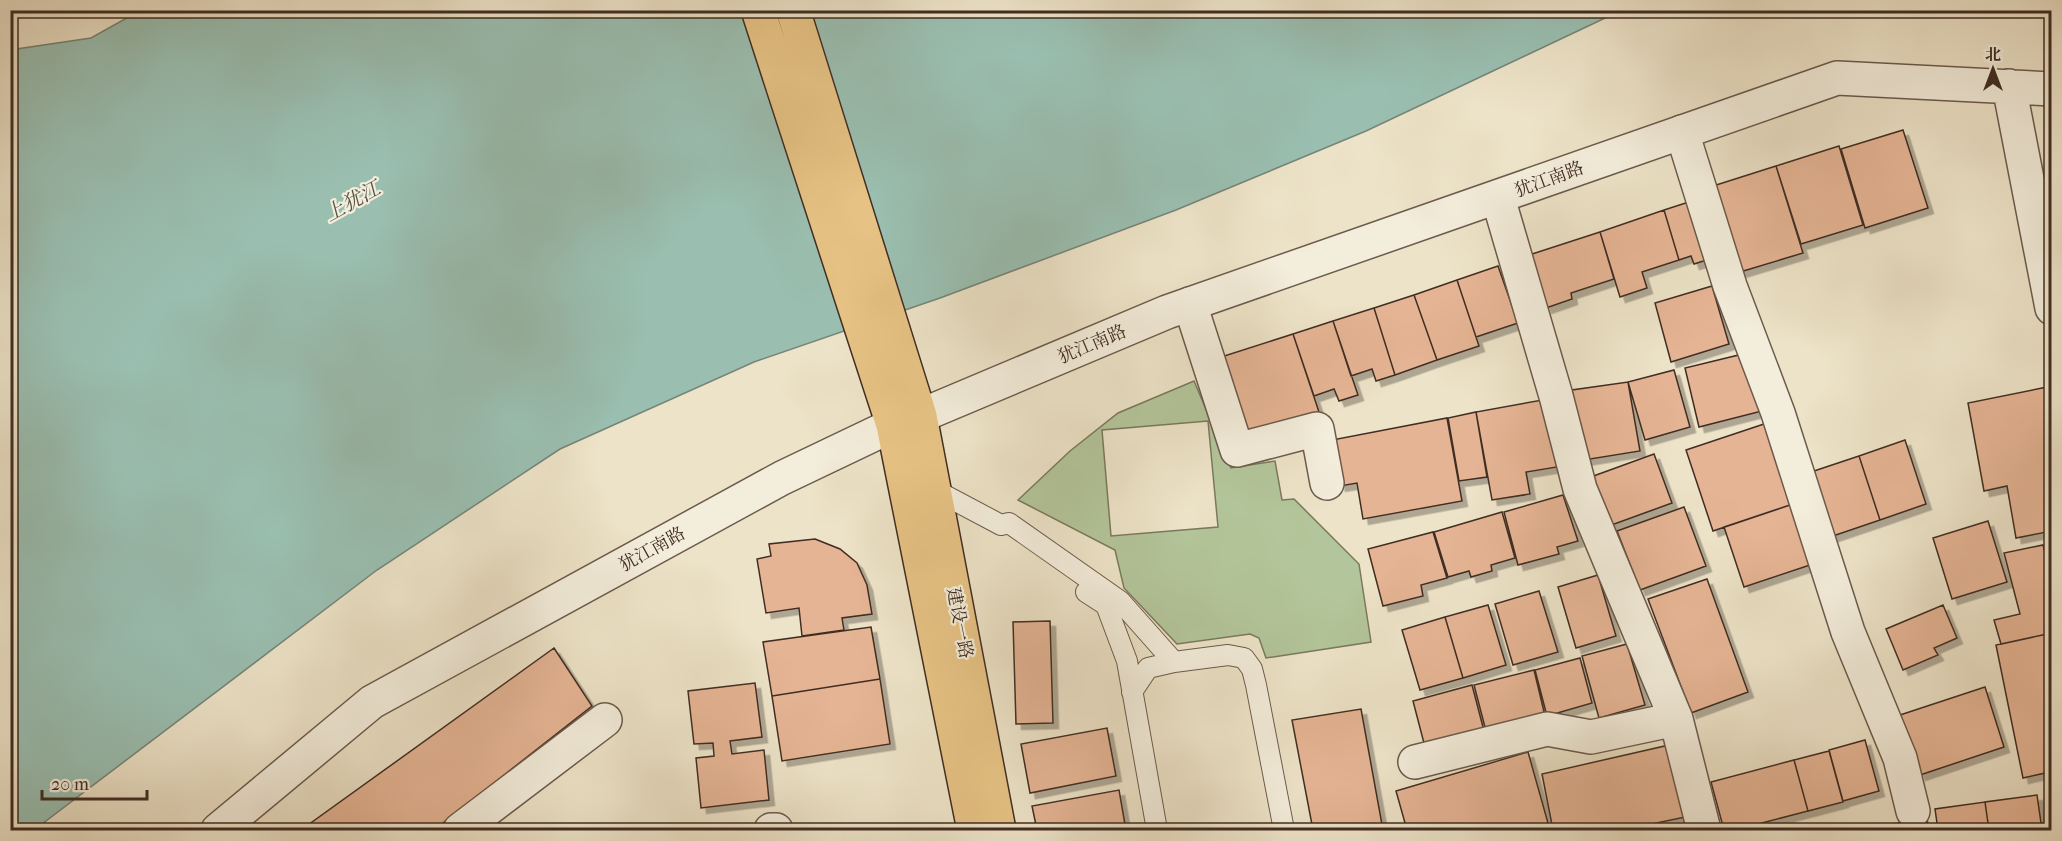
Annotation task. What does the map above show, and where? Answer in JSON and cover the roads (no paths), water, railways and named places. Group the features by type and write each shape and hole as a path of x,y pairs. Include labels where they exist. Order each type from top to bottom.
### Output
{"main road":[{"path":"758,10 903,409"},
{"path":"793,10 903,409 974,831"},
{"name":"建设一路","path":"903,409 935,490 999,831"}],"street":[{"name":"犹江南路","path":"218,831 372,702 782,478 903,409 1190,304 1837,78 2052,89"},
{"path":"2009,86 2052,308"},
{"path":"1682,132 1730,286 1778,413 1848,632 1900,758 1913,811"},
{"path":"1498,198 1556,396 1580,489 1676,718 1704,831"},
{"path":"1190,304 1237,450 1317,429 1328,483"},
{"path":"1415,762 1547,729 1591,737 1676,718"},
{"path":"460,831 605,720"}],"lane":[{"path":"935,490 1001,525 1009,523 1120,601 1174,662"},
{"path":"1001,525 1004,535 1106,606 1126,661 1157,831"},
{"path":"1132,692 1148,668 1228,655 1237,656 1248,663 1256,685 1284,831"}],"water":[{"name":"上犹江","path":"141,10 1620,11 1366,131 1176,210 940,298 754,362 560,449 377,570 34,830 10,830 10,50 91,38"}]}
